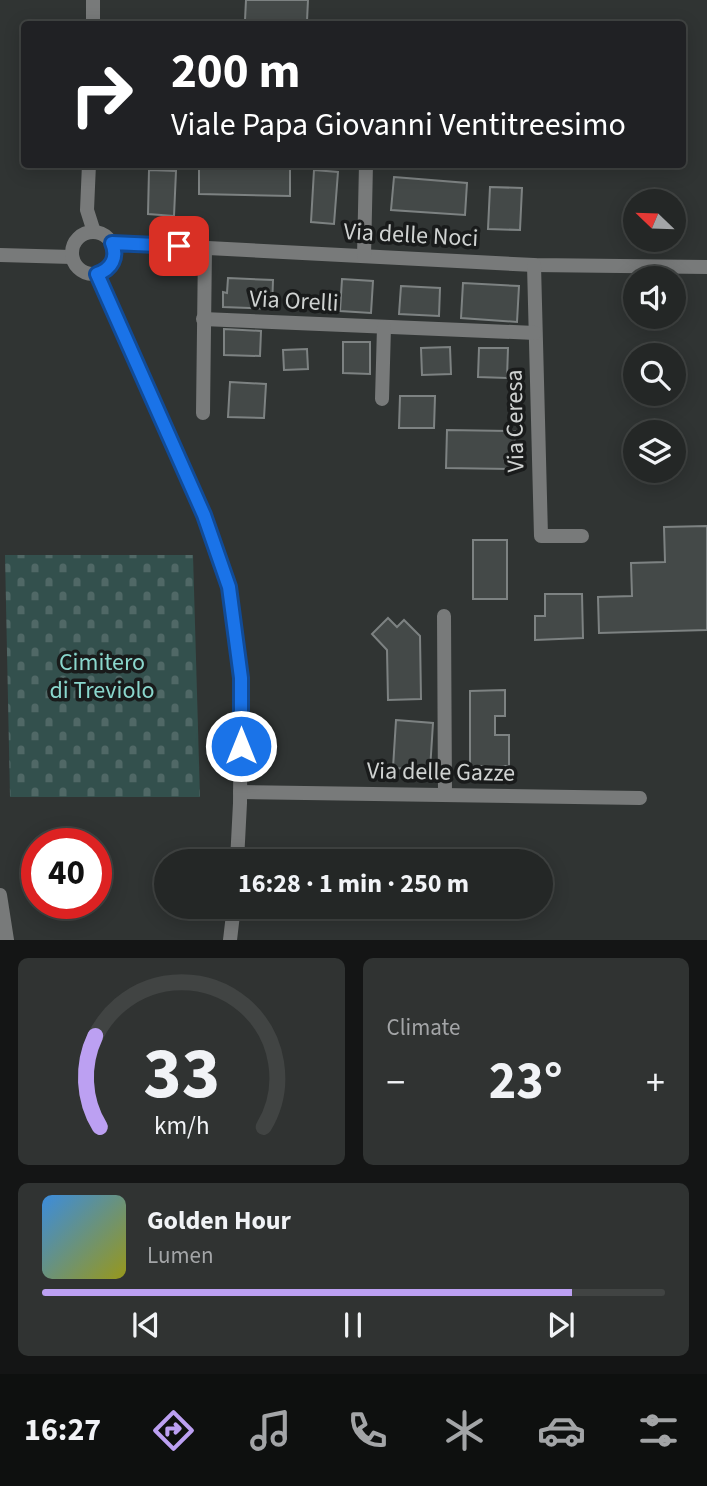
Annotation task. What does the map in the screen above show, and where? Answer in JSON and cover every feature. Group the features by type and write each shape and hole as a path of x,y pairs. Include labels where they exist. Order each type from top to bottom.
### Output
{"street":[{"path":"93,0 93,21"},
{"path":"89,168 87,209 94,232"},
{"path":"364,256 366,168"},
{"path":"94,232 104,234 112,243 115,249 113,262 109,268 97,274 79,269 72,257 77,239 82,235 94,232"},
{"name":"Via delle Noci","path":"112,243 534,265 707,267"},
{"path":"203,413 205,247"},
{"path":"0,255 72,257"},
{"name":"Via Ceresa","path":"534,265 541,536 582,536"},
{"path":"97,274 204,515 229,587 241,678 238,849"},
{"name":"Via Orelli","path":"203,319 536,333"},
{"path":"382,399 384,327"},
{"path":"444,616 445,795"},
{"name":"Via delle Gazze","path":"240,792 640,799"},
{"path":"0,895 7,940 0,939"},
{"path":"230,940 232,919"}],"green space":[{"name":"Cimitero di Treviolo","path":"5,555 193,555 200,797 10,797"}],"building":[{"path":"246,0 308,0 307,21 245,20"},
{"path":"199,168 290,169 290,196 199,194"},
{"path":"149,170 176,171 174,216 148,214"},
{"path":"314,170 338,172 334,224 311,222"},
{"path":"394,177 467,183 465,215 391,210"},
{"path":"490,187 522,188 520,230 488,229"},
{"path":"228,278 273,280 272,309 223,307 223,292 227,293"},
{"path":"342,279 373,281 371,313 340,311"},
{"path":"463,283 519,286 517,322 461,318"},
{"path":"401,286 440,288 439,316 399,314"},
{"path":"224,329 261,331 260,356 224,355"},
{"path":"343,342 370,342 370,374 343,373"},
{"path":"450,347 451,374 422,375 421,348"},
{"path":"479,348 508,348 507,378 478,377"},
{"path":"307,349 308,369 284,370 283,350"},
{"path":"230,382 266,384 264,418 228,417"},
{"path":"400,396 435,396 434,428 399,428"},
{"path":"447,430 515,431 514,469 446,468"},
{"path":"707,526 707,630 599,633 598,597 632,596 631,563 665,562 664,527"},
{"path":"473,540 507,540 507,599 473,599"},
{"path":"545,594 582,594 583,638 535,640 535,616 545,616"},
{"path":"388,618 397,627 404,620 420,636 421,699 388,700 387,650 372,634"},
{"path":"505,690 505,716 495,716 495,735 509,735 509,766 470,766 470,691"},
{"path":"396,720 433,723 430,770 393,768"}],"route":[{"path":"179,246 112,243 115,249 113,262 104,272 97,274 204,515 229,587 241,678 241,746"}]}
